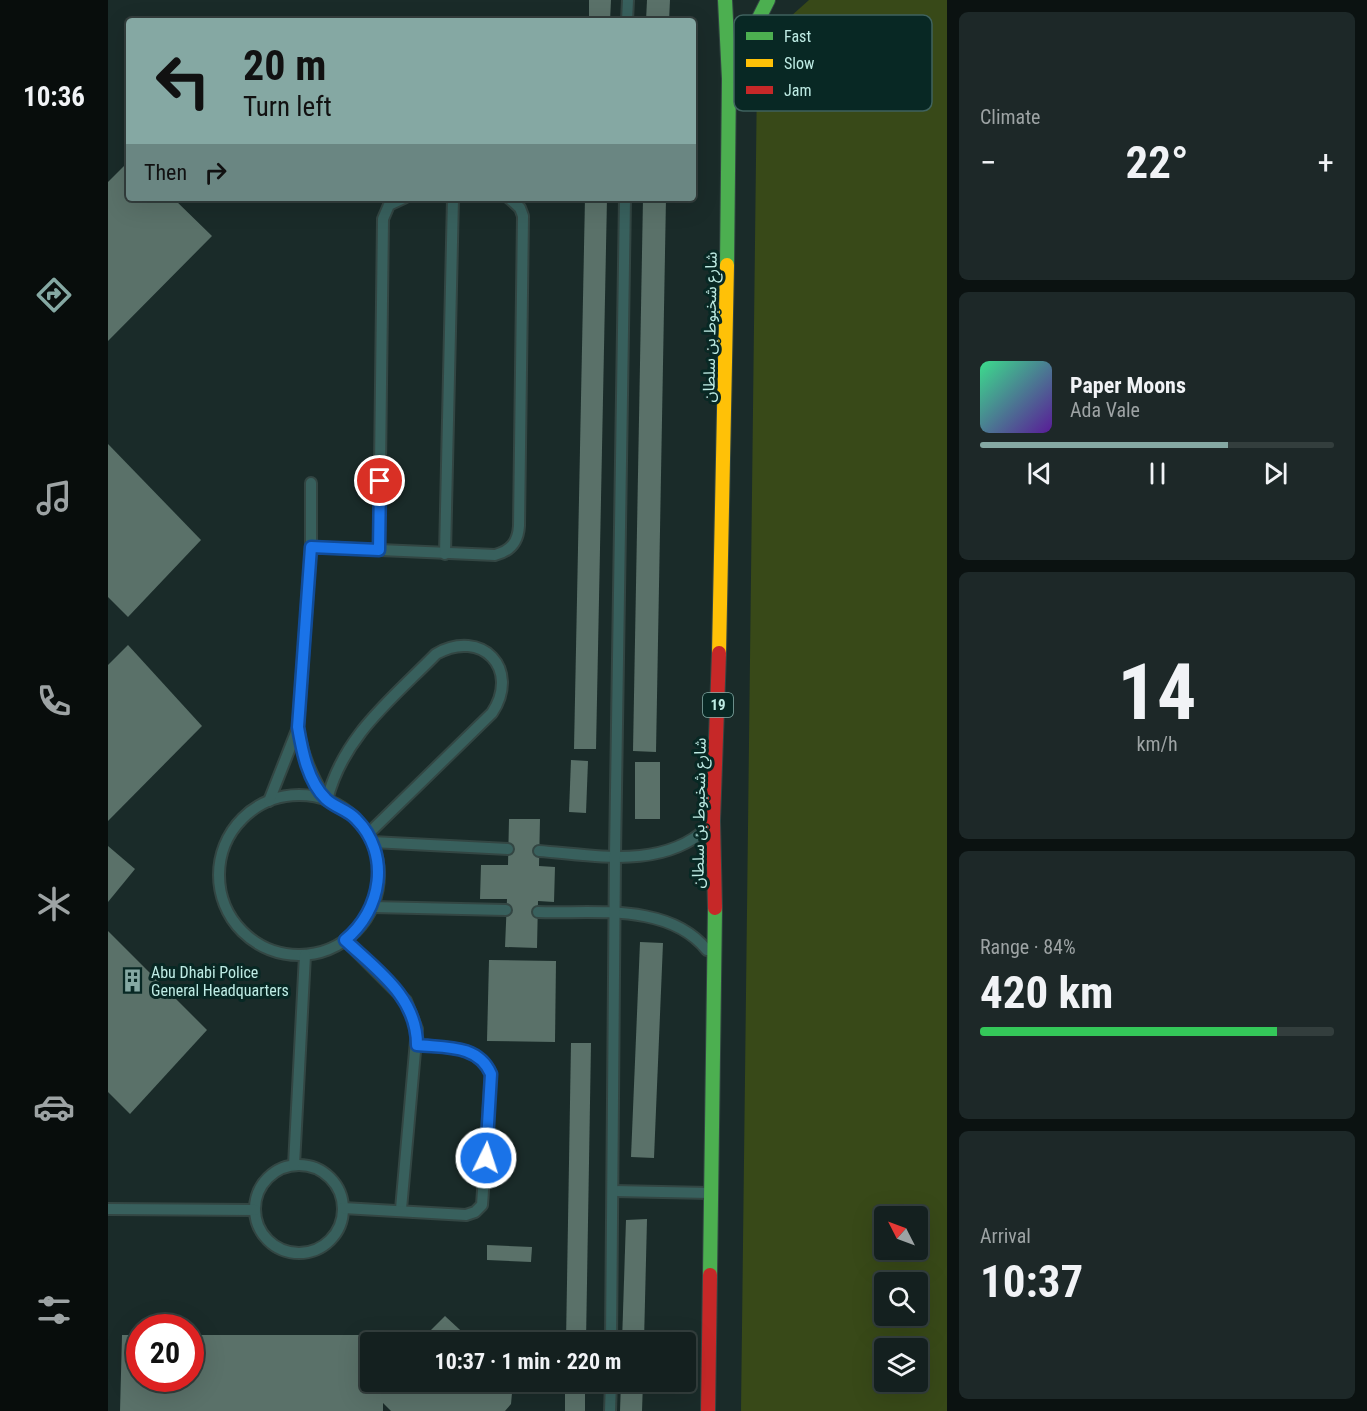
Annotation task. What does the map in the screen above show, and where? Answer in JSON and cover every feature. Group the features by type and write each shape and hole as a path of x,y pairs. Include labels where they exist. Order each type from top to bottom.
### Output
{"main road":[{"path":"761,15 768,0"},
{"name":"شارع شخبوط بن سلطان","path":"708,1411 716,961 713,821 723,562 729,79 723,4"},
{"path":"729,79 734,69"}],"lane":[{"path":"627,18 628,0"},
{"path":"379,550 383,219 389,205 398,201"},
{"path":"445,554 453,201"},
{"path":"311,547 445,554 503,553 510,549 519,535 523,216 520,208 512,201"},
{"path":"612,1332 615,856 625,201"},
{"path":"311,483 311,547 298,727 301,749 309,770 327,800"},
{"path":"327,800 338,766 356,736 436,654 450,646 465,644 480,648 493,657 501,670 503,686 500,700 492,713 370,838"},
{"path":"269,801 298,727"},
{"path":"297,795 327,800 357,819 370,838 379,874 372,907 361,925 345,940 326,950 305,955 275,952 248,938 229,915 219,886 221,856 230,835 243,817 269,801 297,795"},
{"path":"539,851 615,856 651,855 668,851 693,839 713,821"},
{"path":"370,838 508,849"},
{"path":"372,907 506,910"},
{"path":"538,912 615,914 653,918 689,933 716,961"},
{"path":"345,940 406,1000 417,1029 401,1209"},
{"path":"294,1165 305,955"},
{"path":"343,1208 471,1214 479,1209 483,1201 491,1074 487,1065 472,1052 417,1045"},
{"path":"294,1165 310,1166 325,1173 336,1185 343,1208 341,1224 326,1244 312,1251 296,1253 280,1249 267,1239 258,1226 255,1210 258,1194 266,1180 279,1170 294,1165"},
{"path":"614,1191 711,1193"},
{"path":"108,1209 255,1210"},
{"path":"610,1411 611,1392"}],"green space":[{"path":"809,0 947,0 947,1411 741,1411 757,111 932,111 932,15 792,15"}],"building":[{"path":"589,0 611,0 610,18 589,18"},
{"path":"647,0 670,0 669,18 646,18"},
{"path":"126,164 126,201 176,201 212,236 108,341 108,182"},
{"path":"585,201 607,201 596,749 574,749"},
{"path":"643,201 666,201 656,752 633,751"},
{"path":"108,444 201,540 128,617 108,597"},
{"path":"128,645 202,726 108,821 108,665"},
{"path":"571,760 588,761 586,813 569,812"},
{"path":"635,762 660,762 660,819 635,819"},
{"path":"509,819 540,819 539,866 555,867 554,902 538,901 537,948 505,947 507,899 480,899 481,865 508,865"},
{"path":"108,846 135,869 108,902"},
{"name":"Abu Dhabi Police General Headquarters","path":"108,931 207,1030 130,1114 108,1092"},
{"path":"640,942 663,943 654,1158 631,1157"},
{"path":"489,960 556,961 555,1042 487,1041"},
{"path":"571,1043 591,1043 586,1332 566,1332"},
{"path":"647,1219 644,1332 622,1332 626,1220"},
{"path":"487,1245 532,1247 531,1262 487,1260"},
{"path":"445,1316 462,1332 429,1332"},
{"path":"122,1335 126,1335 126,1392 204,1392 204,1335 360,1335 360,1392 512,1392 511,1404 505,1411 391,1411 383,1403 383,1411 120,1411"},
{"path":"565,1392 585,1392 585,1411 565,1411"},
{"path":"621,1392 643,1392 642,1411 620,1411"}],"traffic: fast":[{"path":"725,0 729,79 727,265"},
{"path":"760,15 768,0"},
{"path":"730,76 734,68"},
{"path":"710,1275 715,908"}],"traffic: slow":[{"path":"719,653 727,265"}],"traffic: jam":[{"path":"715,908 713,821 719,653"},
{"path":"708,1411 710,1275"}],"place":[{"name":"Abu Dhabi Police General Headquarters","path":"133,981"}],"route":[{"path":"380,481 379,550 311,547 298,727 301,749 309,770 326,800 357,819 368,834 377,858 379,874 372,907 361,925 345,940 406,1000 414,1014 417,1045 472,1052 487,1065 491,1074 486,1158"}]}
